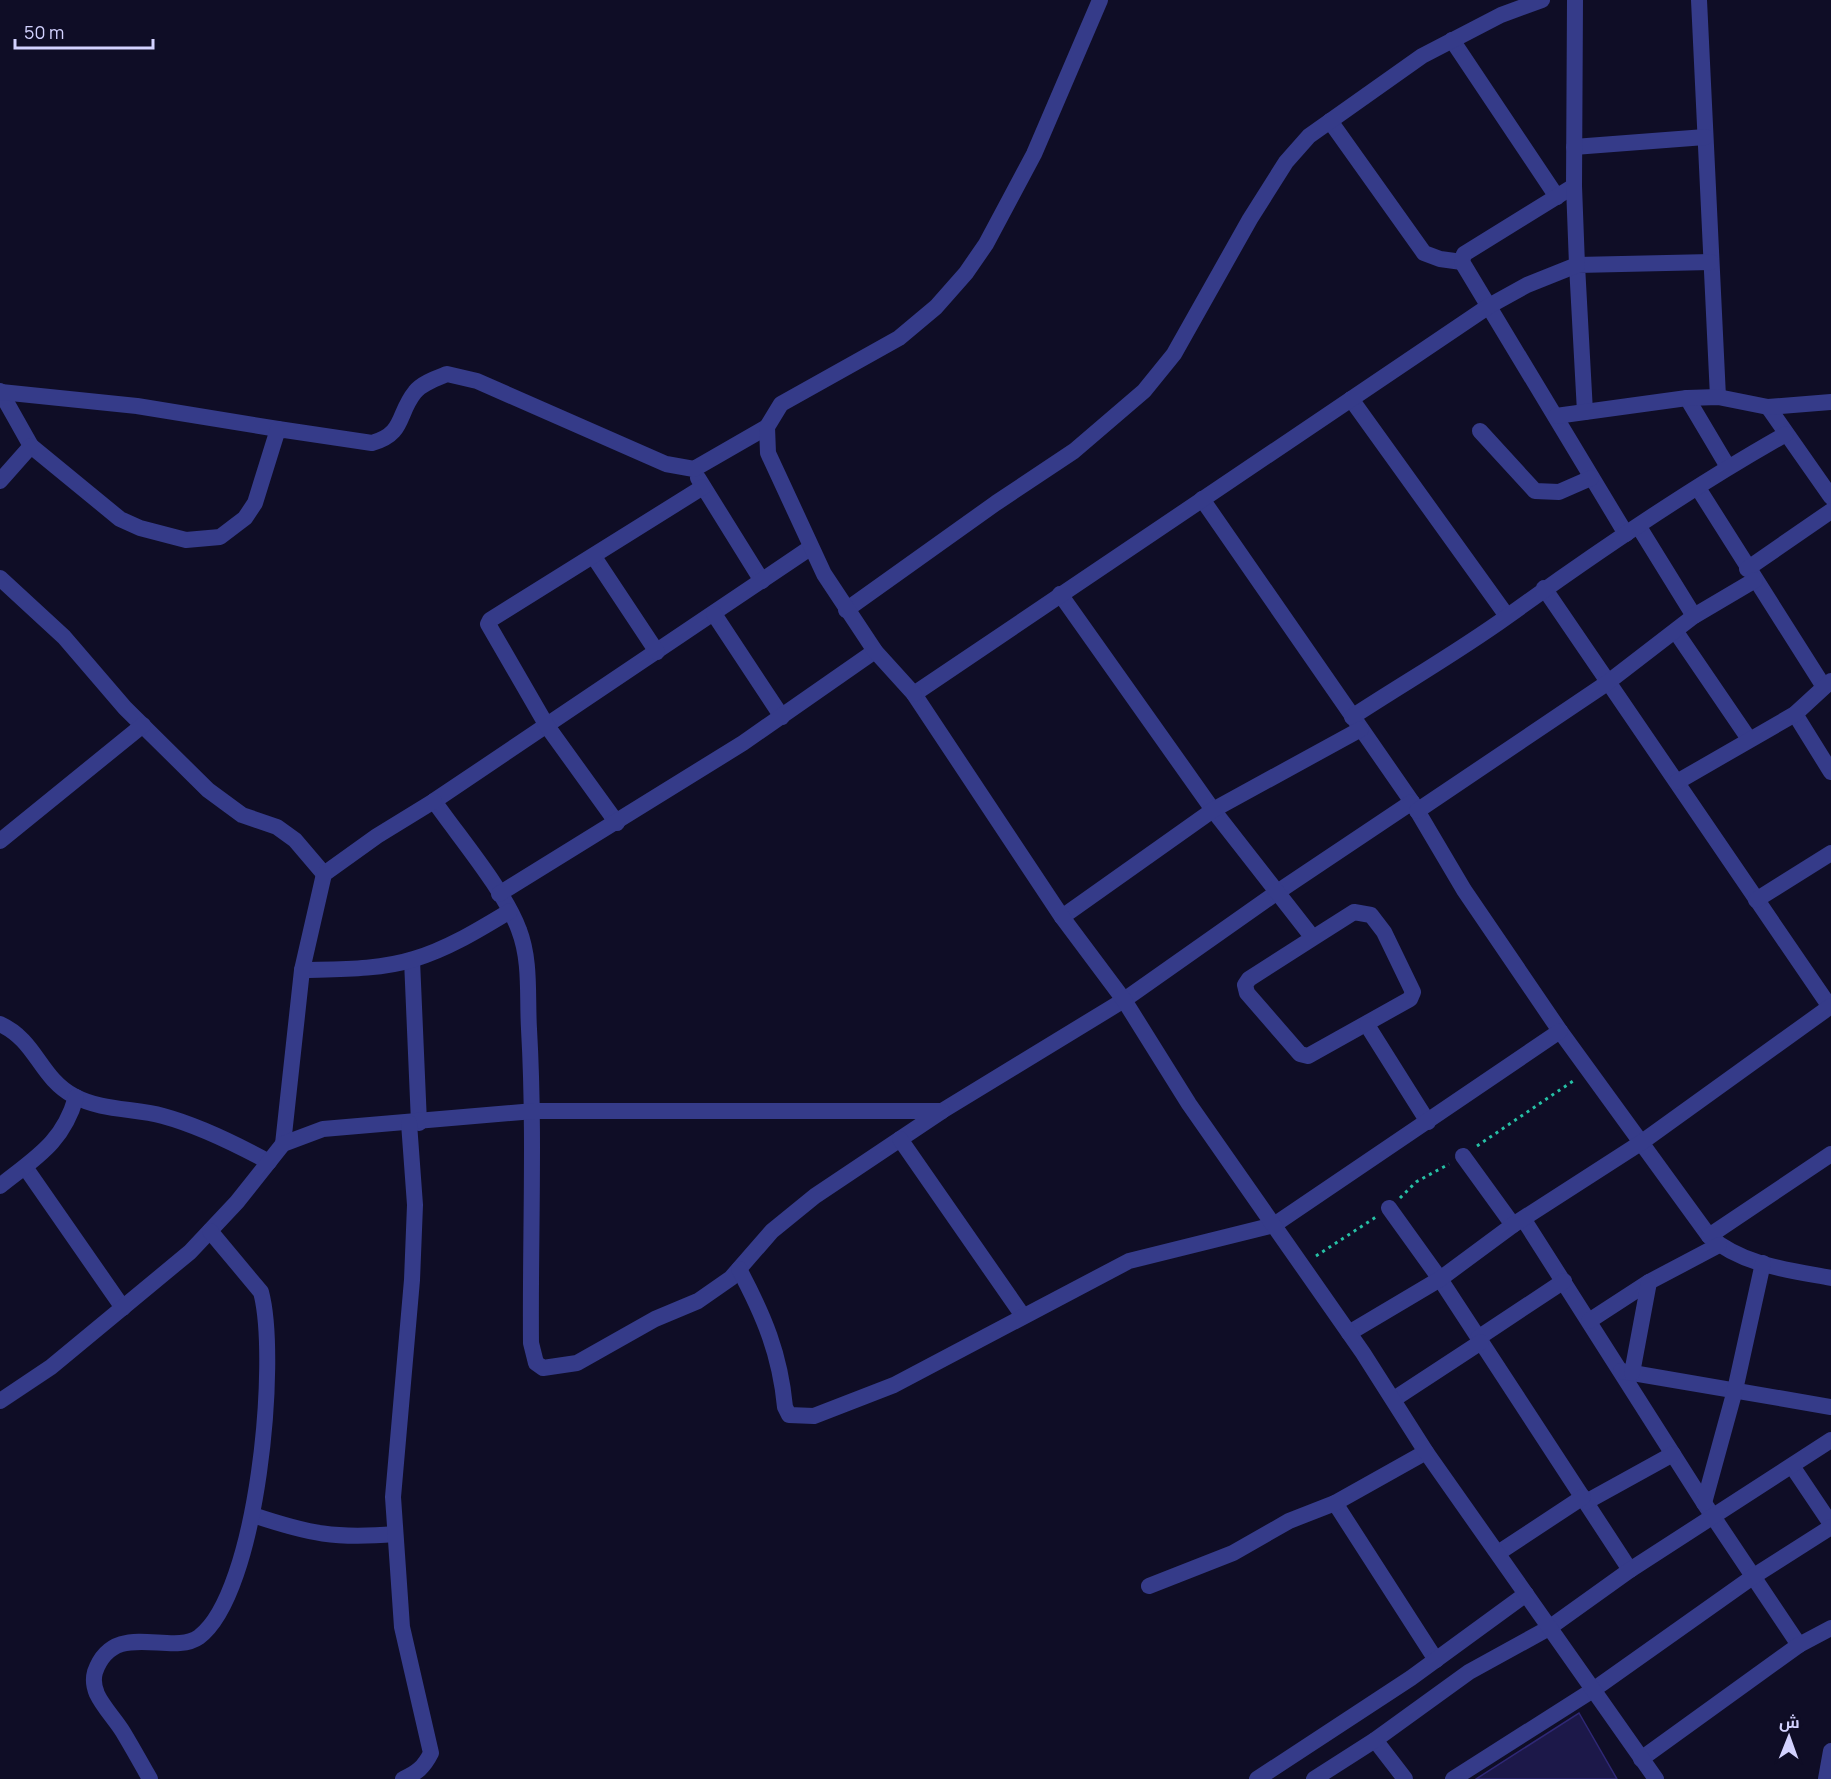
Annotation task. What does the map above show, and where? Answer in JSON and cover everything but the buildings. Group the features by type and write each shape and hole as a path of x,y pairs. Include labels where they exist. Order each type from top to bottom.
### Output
{"street":[{"path":"0,391 137,406 372,443 384,440 393,434 415,391 447,374 477,381 666,464 693,469 767,427 781,404 899,338 936,307 966,273 986,244 1034,154 1100,0"},
{"path":"846,610 996,503 1074,451 1144,391 1174,354 1250,219 1286,162 1309,136 1422,56 1501,15 1542,0"},
{"path":"1575,0 1574,186 1585,412"},
{"path":"1699,0 1718,397"},
{"path":"1452,40 1557,197"},
{"path":"1330,121 1424,253 1440,259 1462,262"},
{"path":"1574,147 1705,137"},
{"path":"1574,186 1464,254 1462,262 1592,478 1694,616"},
{"path":"914,694 1489,306 1527,285 1577,265 1711,262"},
{"path":"0,391 31,446 120,519 140,528 186,540 220,537 245,518 255,503 278,429"},
{"path":"1556,416 1687,398 1718,397 1768,407 1831,402"},
{"path":"1687,398 1728,466"},
{"path":"1351,399 1508,616"},
{"path":"1768,407 1831,497"},
{"path":"767,427 768,453 810,548 846,610 875,651 914,694 1062,917 1124,1000 1189,1104 1394,1399 1426,1452 1656,1779"},
{"path":"1480,431 1535,491 1559,492 1592,478"},
{"path":"1062,917 1213,810 1356,723 1544,588 1728,466 1786,434"},
{"path":"0,481 31,446"},
{"path":"693,469 762,581"},
{"path":"617,823 547,726 488,624 490,620 703,487"},
{"path":"1677,782 1795,714 1827,684 1751,575 1698,488"},
{"path":"1202,499 1414,806 1464,890 1560,1031 1714,1240 1740,1257 1831,1278"},
{"path":"434,801 499,894 520,931 528,978 534,1112 530,1280 531,1343 536,1363 543,1368 577,1363 655,1318 698,1301 731,1278 772,1231 815,1196 942,1111 1124,1000 1276,893 1607,683 1751,575 1831,511"},
{"path":"283,1144 302,970 324,874 376,836 434,801 810,548"},
{"path":"594,557 657,652"},
{"path":"0,578 64,637 143,725 208,790 242,815 277,827 295,840 324,874"},
{"path":"1349,1333 1440,1279 1519,1223 1642,1142 1831,1006 1607,683 1544,588"},
{"path":"1060,594 1213,810 1312,938"},
{"path":"714,614 782,717"},
{"path":"1676,632 1749,739"},
{"path":"499,894 617,823 782,717 875,651"},
{"path":"1795,714 1831,772"},
{"path":"0,841 143,725"},
{"path":"1756,900 1831,853"},
{"path":"302,970 372,967 412,960 439,951 510,911"},
{"path":"1354,912 1371,915 1384,932 1413,992 1410,999 1367,1025 1315,1053 1300,1054 1247,993 1245,985 1249,979 1354,912"},
{"path":"403,1779 417,1773 426,1764 431,1753 402,1627 393,1497 412,1280 415,1205 412,960"},
{"path":"0,1024 23,1038 58,1086 76,1097 98,1105 163,1116 211,1133 269,1162"},
{"path":"1367,1025 1428,1122"},
{"path":"739,1269 762,1312 776,1351 785,1407 789,1415 814,1416 894,1385 1129,1261 1274,1225 1560,1031"},
{"path":"0,1186 59,1136 71,1115 76,1097"},
{"path":"0,1401 51,1366 190,1252 283,1144 323,1129 534,1112 942,1111"},
{"path":"900,1140 1023,1316"},
{"path":"1589,1321 1714,1240 1831,1154"},
{"path":"1463,1156 1564,1281 1589,1321 1627,1372 1673,1454 1799,1645"},
{"path":"25,1167 123,1308"},
{"path":"1389,1208 1440,1279 1630,1569"},
{"path":"150,1779 98,1695 94,1674 101,1659 118,1646 138,1640 176,1643 199,1637 230,1595 253,1515 260,1471 267,1353 264,1304 261,1292 210,1231"},
{"path":"1709,1510 1763,1263"},
{"path":"1394,1399 1564,1281"},
{"path":"1627,1372 1649,1282"},
{"path":"1627,1372 1831,1407"},
{"path":"1314,1779 1375,1740 1470,1672 1549,1628 1709,1510 1792,1466 1831,1440"},
{"path":"1149,1586 1233,1552 1289,1521 1335,1503 1426,1452"},
{"path":"1498,1553 1584,1500 1673,1454"},
{"path":"1453,1779 1593,1690 1754,1576 1831,1525 1792,1466"},
{"path":"1335,1503 1436,1660"},
{"path":"253,1515 303,1532 331,1536 395,1534"},
{"path":"1257,1779 1436,1660 1526,1594"},
{"path":"1641,1759 1799,1645 1831,1628"},
{"path":"1375,1740 1405,1779"},
{"path":"1826,1779 1831,1751"}],"path":[{"path":"1300,1266 1389,1208 1416,1182 1463,1156 1590,1070"}]}
